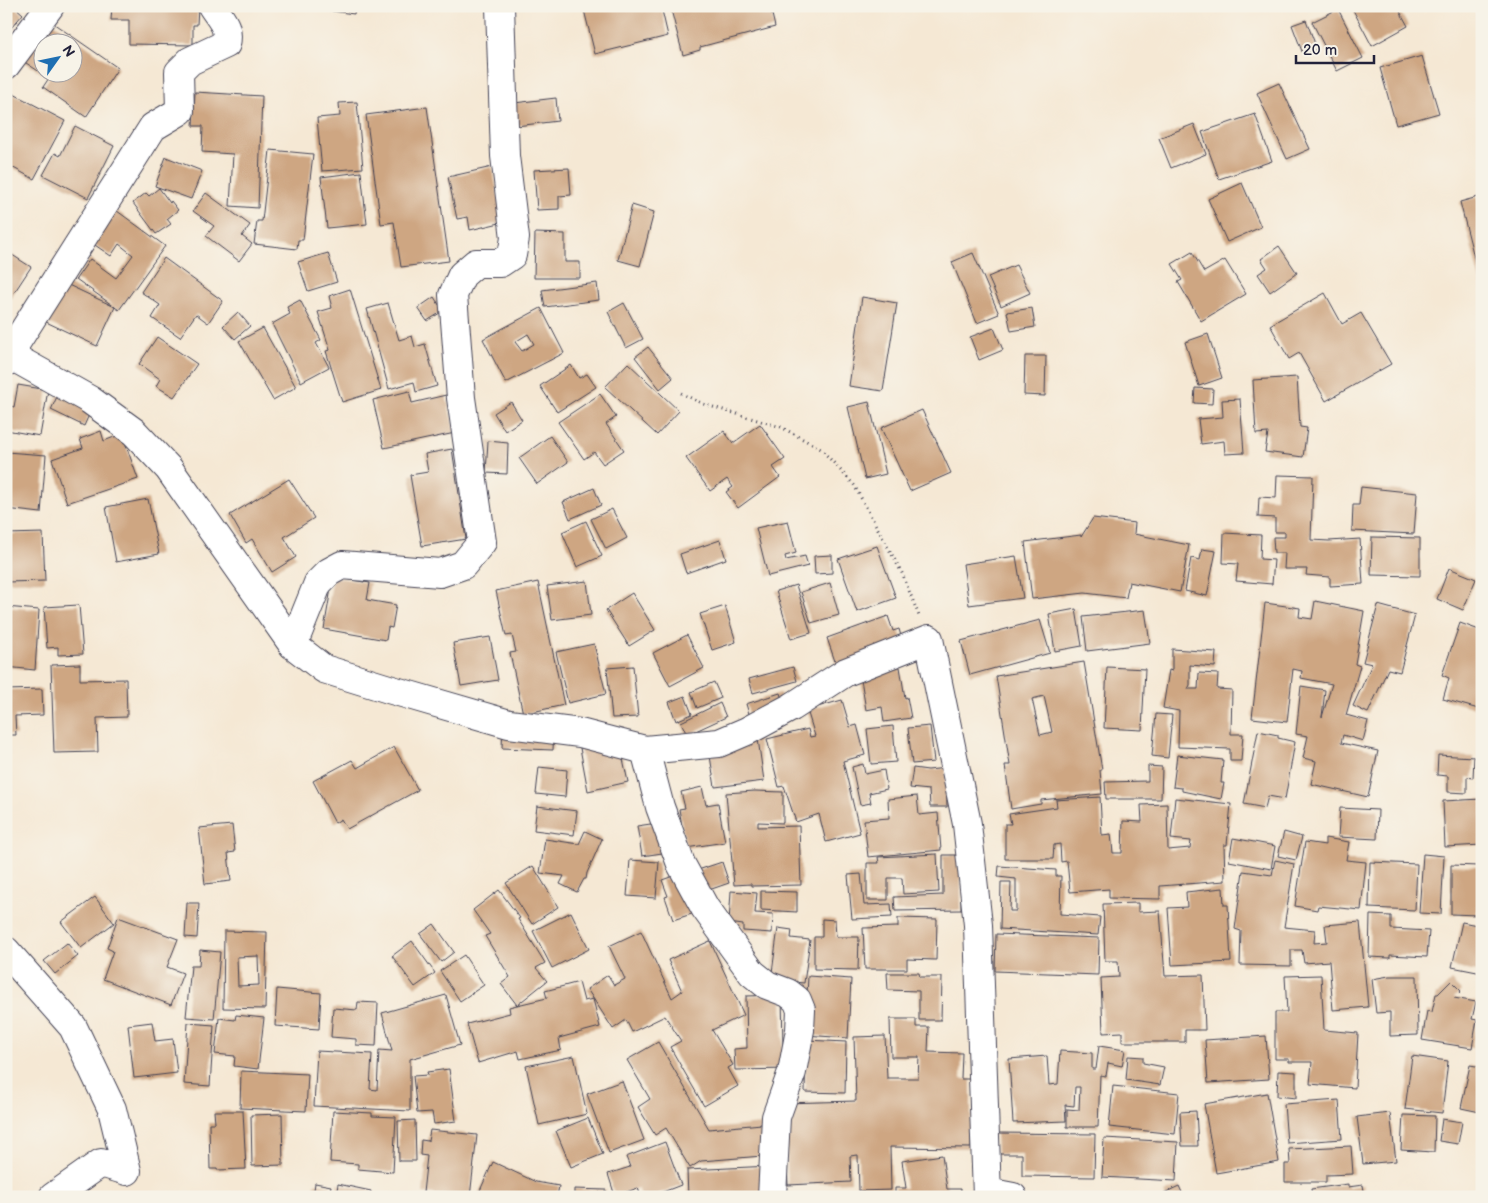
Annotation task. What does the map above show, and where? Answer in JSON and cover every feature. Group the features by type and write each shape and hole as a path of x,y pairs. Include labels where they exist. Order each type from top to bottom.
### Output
{"street":[{"path":"6,64 50,6"},
{"path":"212,6 226,26 228,34 226,44 190,61 179,72 180,111 153,127 7,356 90,400 134,432 169,469 293,645 324,668 392,690 509,724 580,733 645,750 718,743 747,732 792,707 846,672 929,639 967,824 978,925 982,1073 996,1195"},
{"path":"293,645 318,583 329,572 342,565 440,573 463,565 482,542 461,398 454,295 462,275 476,264 500,263 512,255 515,238 506,156 500,6"},
{"path":"645,750 660,807 680,864 705,908 752,973 767,985 788,993 797,1000 801,1010 800,1030 792,1072 776,1117 772,1197"},
{"path":"6,951 73,1027 112,1109 127,1171 101,1163 53,1197"}],"path":[{"path":"681,393 703,404 781,427 821,448 854,485 902,573 929,639"}],"building":[{"path":"6,6 14,6 23,14 6,34"},
{"path":"112,6 198,6 197,25 193,25 193,45 129,44 129,20 111,20"},
{"path":"333,6 355,6 354,14 332,11"},
{"path":"583,6 661,6 668,36 595,54"},
{"path":"670,6 770,6 775,27 700,47 700,50 683,55"},
{"path":"1354,6 1397,6 1408,26 1372,46 1352,8"},
{"path":"1338,9 1363,58 1337,71 1312,22"},
{"path":"1306,20 1317,49 1303,54 1292,25"},
{"path":"50,21 66,32 43,32"},
{"path":"82,43 118,68 86,117 43,87 46,82 82,82"},
{"path":"32,48 32,67 23,61"},
{"path":"1422,56 1439,113 1396,125 1380,68"},
{"path":"1279,83 1310,149 1287,159 1257,93"},
{"path":"8,91 65,121 34,179 6,164 6,93"},
{"path":"195,92 262,96 258,208 230,206 233,154 202,152 203,126 193,126"},
{"path":"556,98 558,121 516,126 514,103"},
{"path":"357,102 363,168 322,171 317,118 340,116 339,103"},
{"path":"427,107 449,261 401,267 394,222 381,224 366,115"},
{"path":"1255,114 1272,161 1219,179 1202,132"},
{"path":"1194,124 1206,154 1171,168 1159,138"},
{"path":"75,126 114,146 88,198 43,175 55,153 60,156"},
{"path":"270,150 313,154 303,240 298,240 297,249 254,244 257,221 262,221"},
{"path":"166,157 202,171 191,199 155,186"},
{"path":"492,167 504,222 470,230 468,217 457,219 448,177"},
{"path":"569,168 571,195 559,196 559,209 537,210 534,170"},
{"path":"361,172 367,224 327,228 321,177"},
{"path":"1242,183 1261,227 1227,242 1208,199"},
{"path":"159,188 178,210 167,219 171,224 156,234 133,203 146,193 149,196"},
{"path":"206,193 250,225 242,236 252,244 239,261 206,236 214,226 193,211"},
{"path":"1478,197 1482,211 1481,285 1460,202"},
{"path":"632,205 654,212 640,266 618,260"},
{"path":"113,208 165,246 119,310 76,279 90,259 116,278 133,255 119,244 111,256 89,241"},
{"path":"535,233 565,234 565,262 580,262 580,278 534,278"},
{"path":"1279,246 1297,273 1270,292 1258,274 1267,268 1261,259"},
{"path":"6,251 31,267 6,305"},
{"path":"1192,252 1204,272 1225,260 1246,294 1201,321 1178,282 1182,280 1172,264"},
{"path":"328,253 337,282 308,291 298,262"},
{"path":"973,253 999,314 977,323 952,262"},
{"path":"164,258 223,301 208,323 196,314 180,337 152,318 160,305 141,292"},
{"path":"1016,265 1030,293 1001,306 988,277"},
{"path":"62,282 115,307 97,346 44,321"},
{"path":"597,283 599,300 545,307 542,290"},
{"path":"350,289 381,390 342,402 326,351 330,350 318,312 332,308 329,296"},
{"path":"1325,293 1342,324 1361,313 1391,364 1326,401 1299,353 1289,359 1270,325"},
{"path":"434,297 443,311 427,321 418,308"},
{"path":"862,297 897,303 883,391 849,386"},
{"path":"300,300 321,340 316,343 329,367 301,382 272,324 290,314 287,307"},
{"path":"388,303 399,340 412,336 415,347 425,344 437,386 416,392 414,382 389,389 367,309"},
{"path":"624,303 643,339 626,348 608,312"},
{"path":"541,308 564,353 506,383 483,339","holes":["528,334 534,344 522,351 515,342"]},
{"path":"1032,308 1035,327 1011,331 1007,312"},
{"path":"238,312 250,326 235,339 223,326"},
{"path":"263,328 296,387 273,400 239,341"},
{"path":"994,328 1003,350 979,360 970,337"},
{"path":"1208,334 1222,378 1199,386 1185,342"},
{"path":"157,337 197,364 174,397 156,386 160,379 139,364"},
{"path":"648,347 673,378 660,389 635,357"},
{"path":"1025,356 1046,356 1045,396 1024,395"},
{"path":"628,363 679,411 657,435 605,387"},
{"path":"571,365 579,378 587,374 596,387 557,412 540,386"},
{"path":"1297,377 1300,427 1307,428 1303,457 1265,452 1268,433 1256,434 1253,380"},
{"path":"18,385 48,390 40,436 6,430 7,405 14,407"},
{"path":"1195,388 1213,389 1212,404 1194,403"},
{"path":"409,391 412,403 446,395 455,433 384,448 373,400"},
{"path":"59,392 92,408 84,426 51,410"},
{"path":"600,394 616,417 606,424 624,450 603,464 594,452 584,459 558,422"},
{"path":"1240,399 1244,453 1225,454 1224,441 1201,444 1198,419 1223,417 1222,400"},
{"path":"511,402 522,420 505,431 494,413"},
{"path":"869,402 886,474 865,479 848,407"},
{"path":"922,410 951,473 910,491 881,428"},
{"path":"760,424 785,459 773,467 780,477 738,508 726,492 733,487 727,479 710,491 686,458 724,431 733,443"},
{"path":"101,431 104,441 122,434 138,479 67,503 52,459 83,448 80,439"},
{"path":"550,436 568,462 537,484 519,458"},
{"path":"488,441 508,443 507,474 486,473"},
{"path":"452,449 466,539 422,546 410,475 428,472 425,454"},
{"path":"6,452 46,455 41,513 6,509"},
{"path":"1277,475 1313,476 1311,540 1360,539 1363,584 1330,586 1330,577 1306,575 1307,569 1284,569 1285,553 1274,553 1273,537 1285,537 1285,532 1275,532 1275,518 1258,517 1259,497 1276,498"},
{"path":"289,479 314,518 284,537 296,557 272,572 252,539 246,543 230,515"},
{"path":"1361,487 1417,493 1414,534 1352,531 1353,505 1359,505"},
{"path":"594,488 601,505 570,519 563,502"},
{"path":"148,499 159,554 116,562 106,507"},
{"path":"612,509 627,538 606,549 591,519"},
{"path":"1093,518 1135,523 1134,534 1189,545 1180,592 1129,582 1126,598 1085,593 1032,599 1025,542 1081,535 1081,537"},
{"path":"586,521 602,556 577,567 562,532"},
{"path":"788,521 796,553 785,556 786,560 805,556 808,566 768,576 756,528"},
{"path":"43,533 45,581 6,582 6,534"},
{"path":"1224,533 1261,535 1260,559 1274,560 1272,584 1236,581 1238,564 1223,563"},
{"path":"1372,537 1420,538 1420,576 1371,575"},
{"path":"720,540 726,559 686,573 680,554"},
{"path":"877,546 896,598 857,612 838,559"},
{"path":"1202,549 1216,551 1207,596 1185,591 1191,558 1200,560"},
{"path":"832,555 832,573 815,574 814,556"},
{"path":"1016,556 1023,598 969,605 963,564"},
{"path":"1449,568 1476,579 1463,610 1437,599"},
{"path":"333,577 370,583 367,600 396,605 392,628 388,627 386,640 324,629"},
{"path":"587,581 591,615 552,620 547,586"},
{"path":"538,582 564,705 523,714 510,653 516,652 512,635 506,636 496,591"},
{"path":"830,583 839,615 811,623 801,592"},
{"path":"796,585 811,633 791,639 776,591"},
{"path":"632,593 655,630 629,646 606,610"},
{"path":"1315,601 1364,611 1355,664 1360,666 1346,715 1368,721 1363,741 1343,735 1341,743 1378,751 1368,797 1311,784 1316,761 1303,758 1308,736 1296,734 1301,686 1325,690 1322,717 1332,684 1301,678 1302,671 1293,669 1287,722 1252,718 1265,603 1300,608 1299,617 1312,619"},
{"path":"79,605 83,654 58,655 58,647 47,648 44,607"},
{"path":"1378,605 1415,615 1400,672 1388,669 1368,713 1353,706 1372,664 1363,662"},
{"path":"725,606 736,642 712,650 700,614"},
{"path":"6,607 39,610 35,670 6,667"},
{"path":"1076,609 1082,646 1055,651 1049,614"},
{"path":"1145,610 1150,643 1087,651 1083,617"},
{"path":"888,616 893,631 899,629 903,643 839,673 827,638"},
{"path":"1040,620 1050,653 970,675 961,641"},
{"path":"1460,623 1482,631 1482,710 1443,699 1449,678 1442,675"},
{"path":"687,635 704,668 670,686 653,653"},
{"path":"490,637 498,680 461,686 453,643"},
{"path":"594,644 606,694 568,703 556,652"},
{"path":"1172,649 1216,652 1215,667 1190,665 1190,685 1188,689 1198,689 1199,673 1218,674 1217,689 1232,690 1231,734 1243,734 1241,761 1230,761 1230,749 1178,747 1179,711 1163,708 1169,670 1172,671"},
{"path":"1084,662 1102,770 1100,770 1102,794 1041,800 1041,804 1011,809 1005,765 1010,765 996,676","holes":["1044,696 1052,732 1040,735 1032,699"]},
{"path":"80,664 80,680 126,679 127,717 97,718 98,752 54,753 51,665"},
{"path":"633,666 638,717 612,718 607,668"},
{"path":"793,667 797,681 753,693 749,679"},
{"path":"900,667 905,698 907,697 911,718 884,722 882,707 866,710 860,673"},
{"path":"1107,667 1145,669 1142,730 1104,728"},
{"path":"714,682 721,698 697,708 691,692"},
{"path":"42,689 43,715 15,716 16,735 6,735 6,690"},
{"path":"780,693 784,706 750,717 746,704"},
{"path":"685,696 692,714 676,721 669,702"},
{"path":"842,700 850,727 857,725 865,755 843,761 860,833 826,842 819,814 796,822 784,786 779,787 767,739 808,729 810,737 815,736 807,710"},
{"path":"720,703 726,717 687,735 681,722"},
{"path":"1156,714 1172,715 1168,758 1152,756"},
{"path":"503,723 554,726 553,750 502,748"},
{"path":"893,726 896,762 871,764 867,729"},
{"path":"930,726 934,762 912,764 908,728"},
{"path":"1258,731 1278,735 1278,738 1295,742 1285,799 1268,796 1265,808 1244,804"},
{"path":"757,732 764,781 715,787 710,756"},
{"path":"619,740 628,782 588,791 580,748"},
{"path":"394,747 418,790 347,829 341,819 335,823 313,781 352,760 357,768"},
{"path":"1177,755 1223,760 1221,783 1224,783 1221,799 1182,791 1182,788 1173,787"},
{"path":"1438,755 1474,757 1473,778 1467,777 1467,793 1448,792 1448,776 1437,775"},
{"path":"863,764 865,774 884,770 887,789 869,793 871,803 860,805 852,767"},
{"path":"1148,766 1162,767 1161,799 1106,799 1105,782 1148,781"},
{"path":"539,767 567,770 565,797 536,794"},
{"path":"913,768 928,770 946,768 947,807 930,807 929,790 910,788"},
{"path":"702,787 706,805 718,803 725,842 686,848 679,809 685,808 681,792"},
{"path":"783,792 783,823 758,822 758,827 799,826 801,885 734,885 726,793"},
{"path":"917,796 919,815 938,813 941,850 868,857 864,820 889,818 888,799"},
{"path":"1100,797 1102,835 1111,834 1113,853 1122,853 1123,821 1142,822 1141,805 1167,804 1168,850 1190,848 1191,841 1171,839 1175,798 1231,804 1227,845 1224,845 1225,881 1160,886 1160,899 1109,898 1109,889 1070,892 1067,861 1061,862 1060,844 1054,845 1053,859 1005,859 1005,824 1011,824 1009,814 1057,807 1056,800"},
{"path":"1482,799 1482,845 1445,847 1443,801"},
{"path":"537,806 577,811 574,835 534,830"},
{"path":"1340,808 1378,810 1377,839 1338,837"},
{"path":"664,822 669,852 642,856 637,826"},
{"path":"232,825 235,852 228,853 231,881 205,884 199,828"},
{"path":"585,831 602,839 586,879 584,879 577,892 560,884 564,876 540,873 545,839 579,844"},
{"path":"1284,832 1302,837 1296,860 1278,856"},
{"path":"1233,838 1275,846 1271,869 1229,861"},
{"path":"1325,838 1349,842 1346,860 1366,862 1361,910 1318,906 1317,910 1295,906 1305,842 1325,845"},
{"path":"937,854 939,892 903,894 902,878 888,878 888,900 867,900 867,863 879,863 878,857"},
{"path":"1423,854 1444,856 1441,914 1419,913"},
{"path":"943,855 961,855 961,910 895,911 894,897 943,895"},
{"path":"630,860 659,862 656,898 627,896"},
{"path":"1275,860 1294,864 1284,927 1315,930 1314,943 1327,942 1325,925 1360,922 1368,1007 1333,1010 1329,961 1304,963 1302,950 1291,950 1291,966 1240,965 1241,931 1235,929 1243,871 1272,875"},
{"path":"722,862 729,883 706,891 698,870"},
{"path":"1370,862 1417,864 1415,910 1369,908"},
{"path":"1451,865 1478,866 1478,871 1482,871 1482,910 1478,910 1477,915 1451,914"},
{"path":"533,866 558,907 532,924 506,883"},
{"path":"999,866 1056,870 1056,876 1061,876 1060,914 1100,917 1098,935 1000,929 1001,882 1011,882 1010,911 1016,911 1016,879 998,877"},
{"path":"682,873 701,911 673,920 665,897 668,896 662,880"},
{"path":"861,874 864,905 891,904 892,917 852,919 848,875"},
{"path":"1223,888 1224,905 1228,905 1231,962 1172,965 1168,908 1187,907 1186,892"},
{"path":"499,890 520,918 518,919 545,963 536,968 547,981 517,1005 501,984 510,977 485,936 490,934 473,910"},
{"path":"731,891 757,893 755,913 773,914 772,933 743,931 743,925 729,923"},
{"path":"761,891 797,892 797,912 761,910"},
{"path":"95,897 114,923 81,948 61,922"},
{"path":"187,903 199,903 197,938 185,937"},
{"path":"1138,903 1138,912 1160,911 1165,976 1203,975 1205,1030 1185,1030 1185,1042 1122,1042 1122,1032 1103,1033 1101,978 1119,977 1118,961 1105,961 1103,904"},
{"path":"571,912 589,949 552,968 533,931"},
{"path":"1370,915 1391,916 1391,929 1429,931 1427,957 1390,955 1390,958 1369,957"},
{"path":"118,917 178,939 167,967 183,973 171,1005 103,979 113,951 107,948"},
{"path":"898,918 937,919 936,960 907,959 907,969 865,969 863,928 898,927"},
{"path":"822,919 835,920 836,937 859,937 858,970 814,969 814,937 822,937"},
{"path":"1462,922 1482,926 1482,973 1452,967"},
{"path":"434,924 454,952 441,962 420,934"},
{"path":"778,928 792,930 791,938 810,940 804,983 771,980"},
{"path":"224,931 267,932 265,1009 223,1008","holes":["258,956 259,985 238,986 237,957"]},
{"path":"641,931 672,998 682,991 668,960 710,941 744,1015 712,1030 733,1065 728,1068 738,1086 704,1106 670,1047 681,1041 665,1016 632,1032 626,1020 613,1029 587,989 608,975 614,985 625,979 609,946"},
{"path":"996,934 1099,938 1098,975 995,971"},
{"path":"412,941 435,973 415,987 392,956"},
{"path":"67,943 78,956 55,974 44,961"},
{"path":"200,950 220,952 214,1019 186,1017 191,966 199,966"},
{"path":"464,955 484,985 460,1001 440,971"},
{"path":"887,973 919,973 920,977 942,977 941,1020 919,1020 919,991 888,990"},
{"path":"1321,975 1324,1030 1358,1033 1355,1088 1310,1084 1312,1062 1289,1062 1289,1059 1275,1059 1275,1012 1287,1012 1285,976"},
{"path":"808,976 851,979 848,1038 805,1035"},
{"path":"1389,976 1417,976 1418,1035 1390,1036 1390,1012 1376,1013 1372,979"},
{"path":"1451,981 1461,991 1454,998 1476,1002 1472,1019 1477,1020 1472,1048 1422,1040 1427,1011 1432,1012 1436,994"},
{"path":"579,982 584,1001 593,999 600,1027 559,1038 561,1050 520,1059 518,1051 478,1063 467,1024 510,1013 509,1007 547,998 545,991"},
{"path":"277,989 321,993 319,1029 275,1026"},
{"path":"446,995 460,1045 410,1059 410,1111 314,1106 317,1051 372,1054 370,1089 377,1090 379,1050 392,1051 382,1013"},
{"path":"782,995 783,1047 790,1069 735,1070 734,1049 747,1048 746,996"},
{"path":"358,1002 378,1003 376,1046 356,1045 356,1039 331,1037 333,1008 357,1010"},
{"path":"236,1015 264,1018 258,1069 234,1066 235,1056 215,1054 219,1018 235,1020"},
{"path":"890,1019 916,1019 916,1027 929,1027 928,1052 962,1053 961,1079 971,1079 971,1148 890,1147 891,1190 859,1191 858,1155 850,1156 851,1182 788,1185 784,1103 856,1101 854,1037 885,1036 887,1078 918,1078 919,1057 891,1057"},
{"path":"152,1022 155,1041 173,1039 177,1073 134,1078 128,1025"},
{"path":"188,1023 214,1025 210,1086 184,1084"},
{"path":"1266,1036 1269,1079 1208,1083 1205,1040"},
{"path":"806,1040 846,1042 845,1093 805,1092"},
{"path":"658,1042 709,1129 772,1123 775,1155 701,1161 690,1168 666,1128 655,1135 638,1107 650,1099 627,1060"},
{"path":"1099,1046 1125,1050 1122,1066 1108,1063 1106,1076 1100,1075 1098,1127 1067,1127 1067,1109 1079,1110 1080,1087 1075,1087 1074,1106 1065,1105 1066,1121 1013,1123 1009,1059 1047,1056 1049,1085 1058,1084 1060,1051 1092,1053 1092,1069 1096,1069"},
{"path":"574,1056 587,1114 539,1125 526,1066"},
{"path":"1128,1056 1143,1057 1143,1063 1164,1067 1160,1085 1126,1080"},
{"path":"1412,1056 1448,1061 1442,1113 1405,1109"},
{"path":"1470,1065 1482,1067 1482,1105 1480,1112 1461,1108"},
{"path":"449,1069 456,1121 434,1124 432,1112 417,1113 413,1076 428,1075 427,1072"},
{"path":"241,1071 308,1074 306,1111 240,1108"},
{"path":"1278,1071 1296,1072 1296,1098 1277,1096"},
{"path":"622,1081 644,1140 609,1153 587,1094"},
{"path":"1113,1086 1179,1093 1175,1134 1109,1127"},
{"path":"1267,1093 1279,1162 1216,1173 1204,1104"},
{"path":"1339,1100 1342,1139 1287,1143 1284,1104"},
{"path":"214,1111 243,1111 246,1169 210,1169 209,1123 215,1123"},
{"path":"333,1111 372,1113 372,1116 396,1117 393,1172 358,1169 358,1164 330,1162"},
{"path":"1196,1111 1198,1146 1182,1146 1180,1112"},
{"path":"1390,1113 1396,1161 1363,1164 1357,1117"},
{"path":"282,1114 283,1165 252,1166 251,1115"},
{"path":"1403,1115 1435,1116 1434,1152 1401,1150"},
{"path":"588,1118 603,1154 571,1167 556,1131"},
{"path":"1442,1119 1462,1122 1458,1144 1439,1141"},
{"path":"415,1120 416,1161 399,1161 398,1121"},
{"path":"430,1130 477,1135 470,1197 423,1193 427,1156 420,1155 421,1140 428,1141"},
{"path":"996,1133 1095,1134 1094,1177 1022,1176 1022,1154 997,1154"},
{"path":"1104,1138 1178,1142 1176,1181 1102,1177"},
{"path":"665,1142 681,1185 650,1197 641,1197 638,1188 615,1196 608,1174 630,1167 626,1157"},
{"path":"1351,1146 1353,1174 1326,1175 1326,1182 1285,1182 1285,1164 1290,1164 1289,1149"},
{"path":"942,1155 947,1189 961,1189 961,1197 895,1197 895,1188 906,1188 902,1161"},
{"path":"493,1162 536,1182 559,1186 557,1197 477,1197"},
{"path":"771,1166 771,1197 688,1197 687,1170"},
{"path":"315,1183 331,1186 329,1197 313,1197"},
{"path":"338,1184 371,1191 370,1197 336,1197"},
{"path":"1348,1184 1348,1187 1363,1185 1365,1197 1312,1197 1311,1189"},
{"path":"1179,1186 1184,1197 1166,1197 1164,1193"},
{"path":"574,1189 606,1190 606,1197 574,1197"}]}
